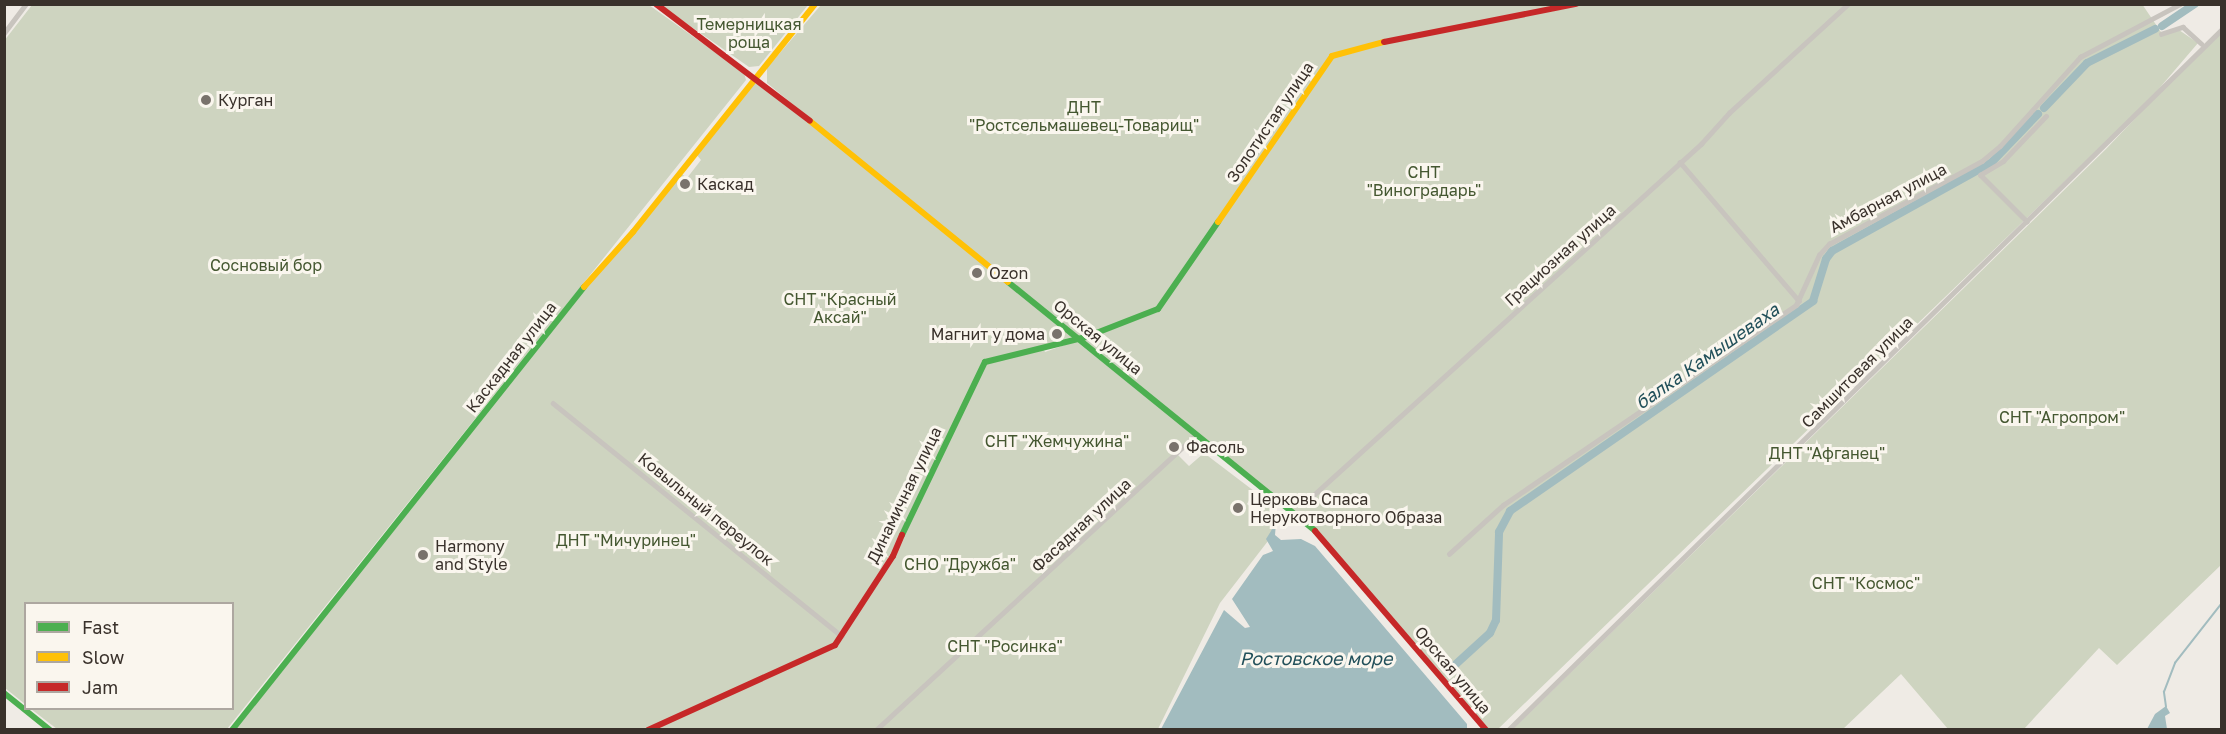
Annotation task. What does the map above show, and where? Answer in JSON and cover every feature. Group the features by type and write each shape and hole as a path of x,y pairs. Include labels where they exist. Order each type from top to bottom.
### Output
{"street":[{"path":"4,33 26,4"},
{"name":"Орская улица","path":"656,4 755,78 1324,540 1486,729"},
{"name":"Каскадная улица","path":"232,729 815,4"},
{"name":"Золотистая улица","path":"985,362 1079,339 1148,315 1164,303 1332,56 1346,50 1576,4"},
{"name":"Грациозная улица","path":"1279,502 1301,505 1307,501 1680,162 1848,4"},
{"name":"Амбарная улица","path":"1449,554 1503,505 1756,335 1799,301 1819,255 1829,244 1982,161 2000,146 2080,57 2180,4"},
{"path":"2161,34 2183,27 2202,44"},
{"name":"Самшитовая улица","path":"1508,729 2150,102 2202,44 2222,29"},
{"path":"2027,222 1980,175 2003,161 2046,116"},
{"path":"1680,162 1799,301"},
{"name":"Динамичная улица","path":"648,729 825,651 842,636 893,556 923,484 985,362"},
{"name":"Ковыльный переулок","path":"553,403 842,636"},
{"name":"Фасадная улица","path":"876,729 1196,435"},
{"path":"4,693 24,709"},
{"path":"26,710 50,729"}],"green space":[{"path":"2142,4 2163,35 2179,30 2198,43 2151,98 1498,729 1489,729 1314,527 1075,336 1042,346 1045,352 1076,341 1195,436 1176,453 1189,466 1204,453 1254,491 1247,504 1259,514 1265,503 1281,517 1268,541 1220,603 1158,729 230,730 679,172 687,178 701,160 696,154 753,83 761,85 1001,276 767,83 767,68 821,5"},
{"name":"Сосновый бор","path":"32,5 649,5 744,73 746,80 227,729 57,729 32,710 234,710 234,602 24,602 24,703 5,688 4,41"},
{"name":"Темерницкая роща","path":"660,5 808,5 759,66 749,67"},
{"path":"2221,33 2221,565 2117,665 2099,648 2024,729 1948,729 1901,674 1843,729 1512,730 2106,149 2207,43"}],"water":[{"name":"Ростовское море","path":"1276,523 1275,535 1281,540 1301,539 1315,546 1467,724 1467,729 1161,729 1224,610 1245,628 1250,627 1232,599 1263,555 1273,551 1266,539"},
{"path":"2166,706 2170,713 2165,716 2167,729 2147,729 2155,714"}],"waterway":[{"name":"балка Камышеваха","path":"2162,26 2195,4"},
{"name":"балка Камышеваха","path":"2044,108 2087,63 2155,29"},
{"name":"балка Камышеваха","path":"1456,664 1490,633 1496,620 1499,532 1510,511 1813,301 1826,259 1832,251 1991,163 2038,114"},
{"path":"2166,707 2164,692 2175,663 2222,603"}],"traffic: fast":[{"path":"902,535 985,362 1086,337 1158,309 1218,222"},
{"path":"1008,282 1315,531"},
{"path":"232,730 584,287"},
{"path":"4,693 24,709"},
{"path":"25,710 50,730"}],"traffic: slow":[{"path":"584,287 633,232 815,4"},
{"path":"1218,222 1332,56 1384,42"},
{"path":"810,121 1008,282"}],"traffic: jam":[{"path":"656,4 810,121"},
{"path":"1384,42 1576,4"},
{"path":"1315,531 1486,730"},
{"path":"648,730 835,645 893,556 902,535"}],"place":[{"name":"Курган","path":"206,100"},
{"name":"Каскад","path":"685,184"},
{"name":"Ozon","path":"977,273"},
{"name":"Магнит у дома","path":"1057,334"},
{"name":"Фасоль","path":"1174,447"},
{"name":"Церковь Спаса Нерукотворного Образа","path":"1238,508"},
{"name":"Harmony and Style","path":"423,555"}],"park label":[{"name":"ДНТ \"Ростсельмашевец-Товарищ\"","path":"1084,116"},
{"name":"СНТ \"Виноградарь\"","path":"1424,181"},
{"name":"СНТ \"Красный Аксай\"","path":"840,308"},
{"name":"СНТ \"Агропром\"","path":"2062,417"},
{"name":"СНТ \"Жемчужина\"","path":"1057,441"},
{"name":"ДНТ \"Афганец\"","path":"1827,453"},
{"name":"ДНТ \"Мичуринец\"","path":"626,540"},
{"name":"СНО \"Дружба\"","path":"960,564"},
{"name":"СНТ \"Космос\"","path":"1866,583"},
{"name":"СНТ \"Росинка\"","path":"1005,646"}]}
